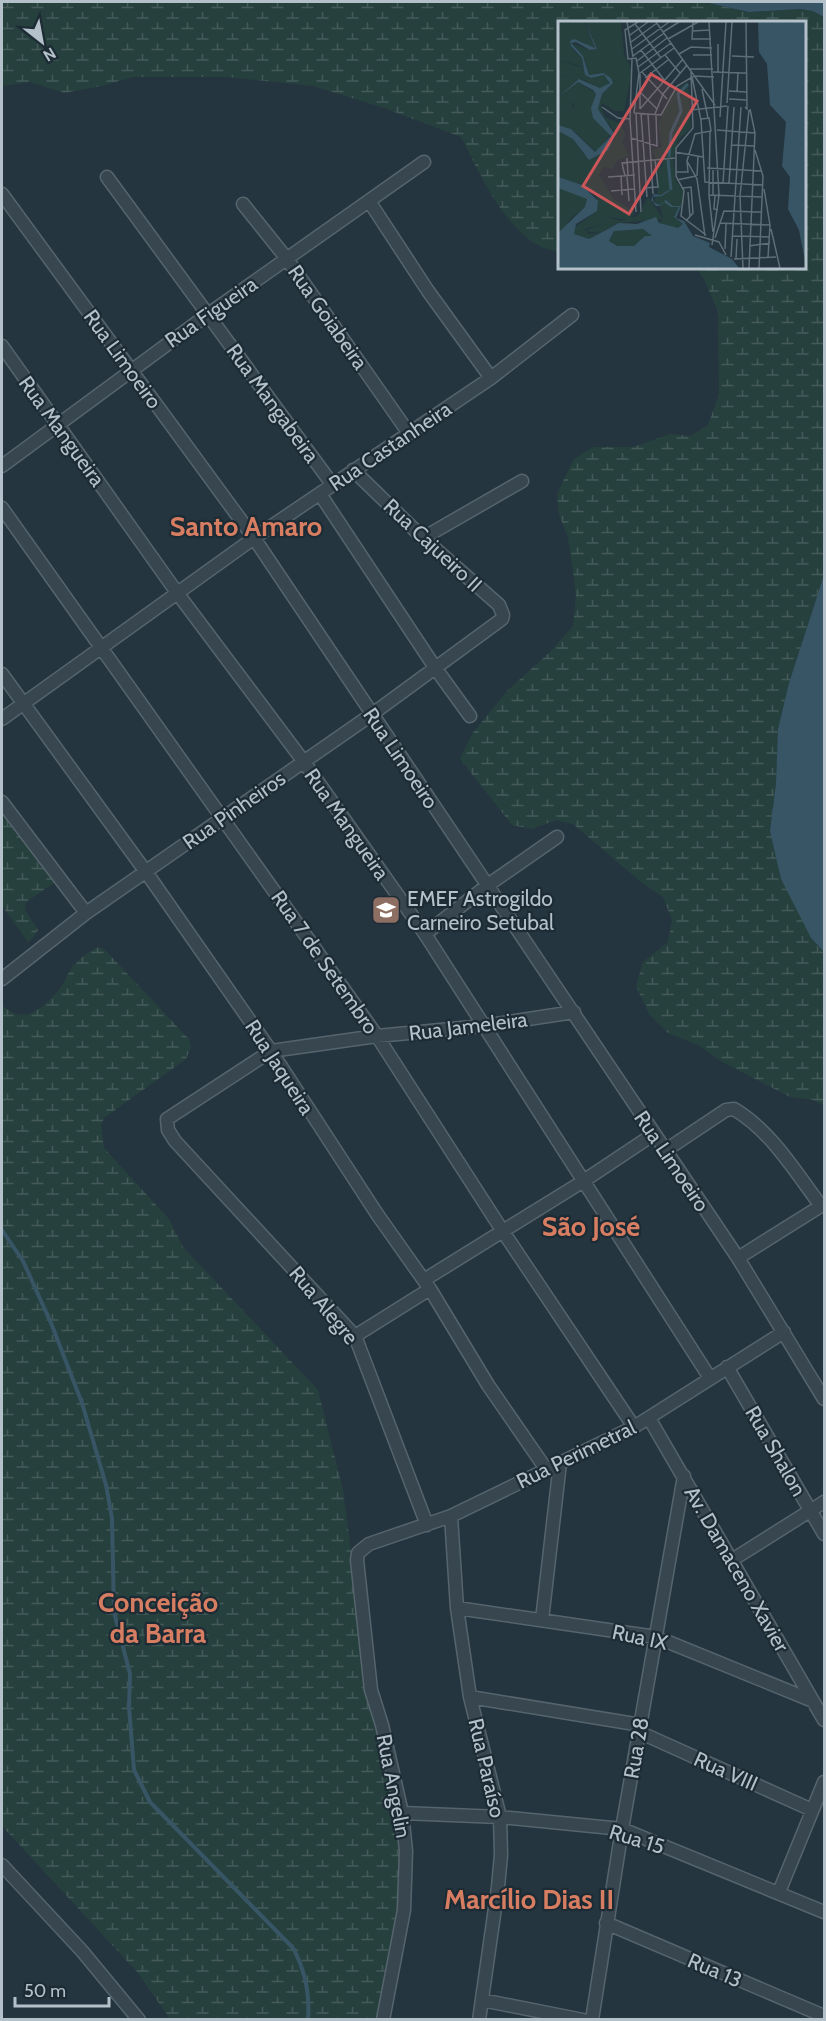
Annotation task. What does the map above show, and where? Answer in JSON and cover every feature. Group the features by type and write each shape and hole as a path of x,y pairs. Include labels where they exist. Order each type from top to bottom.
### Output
{"street":[{"name":"Rua Figueira","path":"2,466 207,315 424,162"},
{"name":"Rua Mangabeira","path":"107,177 332,484"},
{"name":"Rua Limoeiro","path":"4,201 254,538 738,1258 825,1399"},
{"path":"369,201 428,291 491,378"},
{"name":"Rua Goiabeira","path":"243,204 287,259 408,432"},
{"name":"Rua Castanheira","path":"2,720 22,703 254,538 491,378 572,315"},
{"name":"Rua Mangueira","path":"2,346 178,594 304,762 424,934 710,1378"},
{"name":"Rua Cajueiro II","path":"353,470 423,538 499,605 503,615 498,623"},
{"path":"423,538 522,481"},
{"name":"Rua Mangabeira","path":"320,494 436,669 470,716"},
{"name":"Rua 7 de Setembro","path":"2,508 377,1036 502,1230 634,1426"},
{"name":"Rua Pinheiros","path":"2,979 86,913 371,715 498,623"},
{"name":"Rua Jaqueira","path":"2,674 146,872 271,1051 377,1214 427,1285 488,1384 546,1468"},
{"path":"2,802 86,913"},
{"path":"424,934 488,885 557,837"},
{"name":"Rua Jameleira","path":"168,1119 271,1051 377,1036 483,1026 574,1012"},
{"path":"666,1150 726,1110 734,1109 753,1122 767,1136 823,1205 738,1258"},
{"name":"Rua Alegre","path":"168,1119 168,1130 176,1141 355,1336 428,1525"},
{"path":"355,1336 502,1230 582,1182 654,1134"},
{"name":"Rua Perimetral","path":"358,1553 369,1544 451,1516 634,1426 784,1332"},
{"name":"Rua Shalon","path":"727,1367 825,1534"},
{"name":"Av. Damaceno Xavier","path":"649,1418 825,1720"},
{"path":"542,1620 561,1463"},
{"name":"Rua 28","path":"592,2019 621,1829 684,1476"},
{"path":"732,1560 825,1502"},
{"name":"Rua Paraíso","path":"451,1516 458,1608 470,1697 500,1817 501,1856 498,1887 479,2019"},
{"name":"Rua Angelin","path":"358,1553 371,1690 382,1725 402,1813 406,1851 405,1902 383,2019"},
{"name":"Rua IX","path":"458,1608 656,1636 813,1701"},
{"name":"Rua VIII","path":"470,1697 640,1729 812,1810"},
{"path":"779,1892 825,1782"},
{"name":"Rua 15","path":"402,1813 500,1817 621,1829 825,1912"},
{"path":"2,1867 82,1951 139,2019"},
{"name":"Rua 13","path":"606,1923 825,2016"},
{"path":"482,2000 583,2019"}],"green space":[{"path":"2,2 704,2 749,12 800,9 813,11 824,17 824,575 789,683 778,729 776,783 770,831 811,938 824,952 824,1106 813,1100 790,1097 724,1063 698,1045 668,1033 649,1014 636,986 643,962 668,942 672,920 663,897 641,882 573,824 556,820 532,829 512,825 460,759 472,734 507,691 550,652 573,626 576,596 574,579 568,537 559,515 557,494 573,460 593,447 633,447 670,434 690,436 708,425 719,394 718,312 704,279 696,268 805,268 805,21 558,21 558,251 542,247 527,238 513,224 488,188 461,137 384,108 313,86 228,77 133,77 64,93 30,82 2,86"},
{"path":"2,796 66,875 26,902 25,910 38,930 28,942 2,906"},
{"path":"99,947 105,950 189,1039 191,1047 186,1059 104,1118 101,1126 104,1148 169,1219 183,1247 318,1390 343,1490 358,1605 363,1674 391,1778 402,1840 405,1888 379,2019 170,2019 138,1973 2,1826 2,1005 10,1011 24,1015 38,1010 64,983 72,967"}],"water":[{"path":"704,2 824,2 824,17 813,11 800,9 749,12"},
{"path":"824,575 824,952 811,938 781,879 770,831 776,783 778,729 789,683"}],"waterway":[{"path":"2,1230 23,1261 51,1323 82,1403 106,1485 112,1518 114,1612 130,1674 129,1707 134,1770 150,1802 293,1948 306,1982 308,2020"}],"place":[{"name":"EMEF Astrogildo Carneiro Setubal","path":"386,910"}],"district":[{"name":"Santo Amaro","path":"246,526"},
{"name":"São José","path":"591,1226"},
{"name":"Conceição da Barra","path":"158,1618"},
{"name":"Marcílio Dias II","path":"529,1899"}]}
